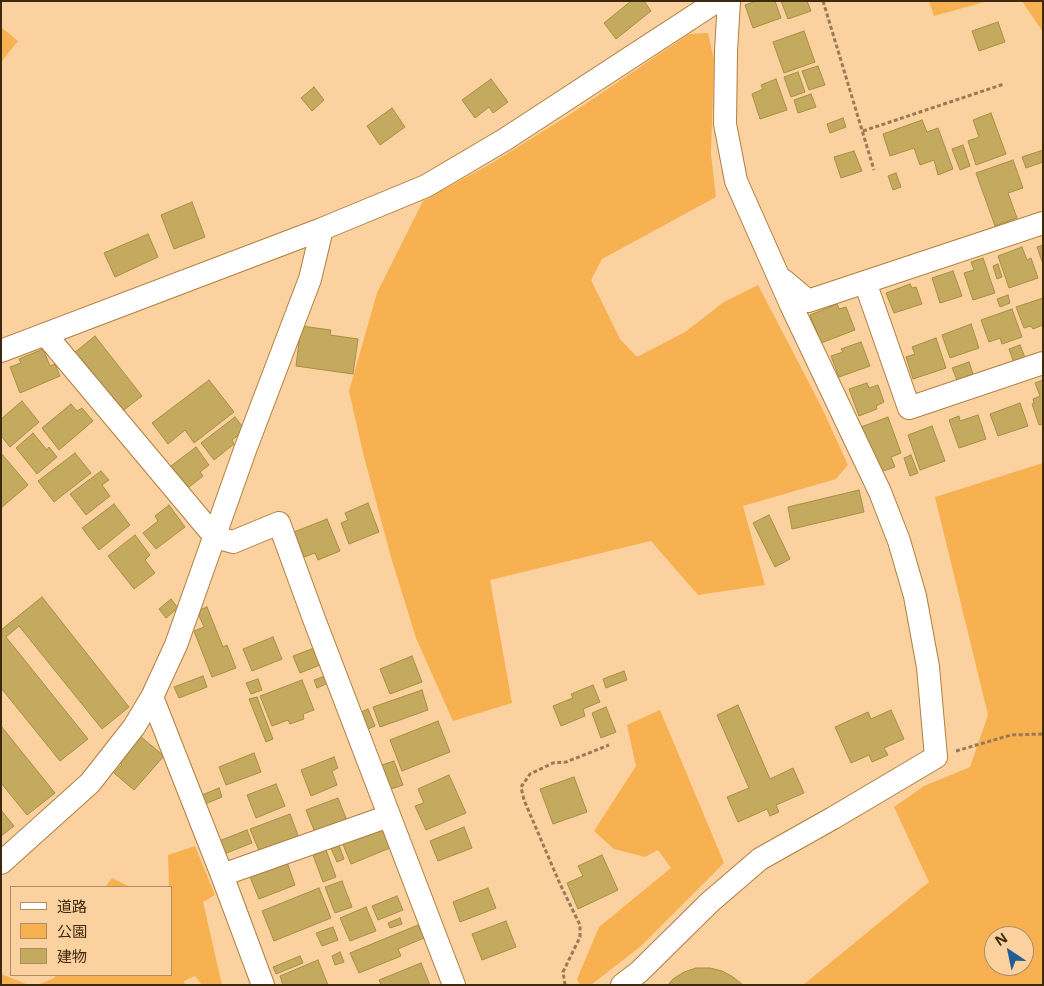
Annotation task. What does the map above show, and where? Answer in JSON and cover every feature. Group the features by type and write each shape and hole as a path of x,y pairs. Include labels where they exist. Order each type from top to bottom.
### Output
{"street":[{"path":"1,351 322,229 426,186 504,140 718,1"},
{"path":"622,985 639,972 710,902 760,859 936,757 928,667 916,596 899,541 880,492 778,276 736,180 725,124 729,1"},
{"path":"778,276 808,301 1043,224"},
{"path":"1,863 90,783 134,727 152,697 176,645 245,450 310,280 322,229"},
{"path":"865,282 909,408 1043,363"},
{"path":"45,334 214,537 233,542 279,523 317,628 454,985"},
{"path":"152,697 263,985"},
{"path":"222,875 390,816"}],"path":[{"path":"823,1 874,170"},
{"path":"863,131 1004,84"},
{"path":"936,757 1010,735 1043,734"},
{"path":"565,985 563,972 580,937 580,926 524,800 521,787 530,774 553,763 566,762 609,745"}],"green space":[{"path":"929,1 988,1 934,16"},
{"path":"1022,1 1043,1 1043,32"},
{"path":"1,27 18,41 1,62"},
{"path":"708,33 714,60 711,154 716,197 602,259 591,280 620,339 637,357 685,332 724,302 758,285 821,406 848,465 836,479 743,506 765,585 698,595 651,541 490,580 512,703 453,721 416,638 391,557 364,457 349,391 377,293 423,201 492,163 569,115 689,34"},
{"path":"1043,463 1043,985 803,985 929,882 894,807 924,786 970,767 988,715 935,497"},
{"path":"660,710 724,863 641,946 591,985 580,985 577,979 599,927 671,868 658,850 645,857 614,849 594,831 636,766 627,725"},
{"path":"195,846 215,895 203,902 222,985 202,985 195,976 184,981 185,985 37,985 55,976 172,976 172,886 169,886 168,855"},
{"path":"112,878 128,886 106,886"},
{"path":"1,974 29,985 1,985"}],"building":[{"path":"631,1 644,1 651,11 616,39 604,23"},
{"path":"756,1 775,1 781,18 753,28 745,5"},
{"path":"781,1 807,1 811,11 788,19"},
{"path":"998,22 1005,42 979,51 972,31"},
{"path":"804,31 815,62 784,73 773,42"},
{"path":"818,66 825,85 809,90 802,71"},
{"path":"798,72 805,92 791,97 784,77"},
{"path":"491,79 508,102 493,113 489,107 475,118 462,100"},
{"path":"776,79 787,110 760,119 752,94 763,89 761,85"},
{"path":"314,87 324,100 312,111 301,98"},
{"path":"811,94 816,107 798,113 794,100"},
{"path":"392,108 405,127 380,145 367,126"},
{"path":"991,113 1006,154 976,165 968,141 979,137 973,120"},
{"path":"843,118 846,127 830,133 827,124"},
{"path":"922,120 927,132 938,128 953,169 938,175 934,160 920,165 914,148 890,156 883,134"},
{"path":"963,145 970,166 960,170 952,149"},
{"path":"1043,150 1043,162 1026,168 1022,157"},
{"path":"854,151 862,171 841,178 834,157"},
{"path":"1013,160 1023,188 1008,193 1017,218 995,226 976,173"},
{"path":"896,173 901,187 893,190 888,176"},
{"path":"192,202 205,237 174,249 161,215"},
{"path":"148,234 158,257 115,277 104,253"},
{"path":"1043,245 1043,264 1037,247"},
{"path":"1022,247 1027,260 1031,258 1038,278 1009,288 998,256"},
{"path":"983,258 995,293 973,300 964,273 974,270 971,262"},
{"path":"998,264 1002,277 997,279 993,266"},
{"path":"953,271 962,296 940,303 932,278"},
{"path":"910,284 912,288 916,287 922,304 894,313 886,293"},
{"path":"1008,295 1010,303 1000,307 997,299"},
{"path":"1043,298 1043,325 1033,329 1031,326 1024,328 1016,307"},
{"path":"837,304 839,309 846,307 855,330 821,343 810,315"},
{"path":"1012,309 1022,337 1002,344 1000,338 989,342 981,320"},
{"path":"971,324 979,348 950,358 942,335"},
{"path":"301,326 331,330 330,335 358,339 353,374 296,366"},
{"path":"95,336 142,396 120,413 74,353"},
{"path":"936,338 946,368 913,379 906,357 915,354 912,347"},
{"path":"861,342 870,366 839,377 831,356 843,352 841,349"},
{"path":"1020,345 1026,360 1014,363 1009,349"},
{"path":"43,349 50,366 55,364 60,376 20,393 10,367 21,363 19,359"},
{"path":"969,362 973,374 957,380 952,368"},
{"path":"209,380 234,412 194,443 185,430 168,444 152,423"},
{"path":"1043,380 1043,424 1039,425 1032,404 1034,403 1033,399 1040,396 1035,383"},
{"path":"867,383 869,388 878,385 884,402 876,406 877,409 859,416 849,389"},
{"path":"22,401 39,422 10,447 1,436 1,419"},
{"path":"1020,403 1028,426 998,436 990,414"},
{"path":"71,404 77,411 82,408 93,421 59,450 42,428"},
{"path":"978,415 986,439 959,448 949,420 959,416 960,421"},
{"path":"235,417 245,430 232,440 234,444 214,460 201,443"},
{"path":"888,417 901,453 891,457 895,467 877,473 861,427"},
{"path":"932,426 945,461 920,470 908,435"},
{"path":"33,433 47,450 49,447 57,457 37,474 16,448"},
{"path":"196,447 209,465 200,472 203,476 188,488 171,466"},
{"path":"1,453 28,485 1,508"},
{"path":"75,453 91,473 54,502 38,481"},
{"path":"911,455 918,473 910,476 904,458"},
{"path":"101,471 109,480 102,485 110,496 86,515 70,494"},
{"path":"859,490 864,512 792,529 788,507"},
{"path":"368,503 379,532 349,544 341,523 348,520 345,513"},
{"path":"114,504 130,525 99,550 82,528"},
{"path":"169,505 185,527 156,549 143,533 158,521 155,516"},
{"path":"769,515 790,559 775,567 753,523"},
{"path":"327,519 340,551 318,560 315,553 304,557 294,532"},
{"path":"135,535 150,555 145,560 155,573 134,589 108,556"},
{"path":"42,597 129,707 102,729 19,626 6,637 88,739 60,761 1,688 1,630"},
{"path":"171,599 178,608 166,618 159,609"},
{"path":"207,607 223,647 227,645 236,668 212,677 194,631 204,627 197,611"},
{"path":"273,637 282,659 252,671 243,649"},
{"path":"314,648 320,665 300,673 293,656"},
{"path":"412,656 422,682 390,694 380,669"},
{"path":"624,671 627,680 606,688 603,679"},
{"path":"203,676 207,687 179,698 174,687"},
{"path":"325,676 328,683 317,688 314,680"},
{"path":"258,679 262,690 251,694 246,683"},
{"path":"302,680 314,710 303,714 304,719 290,724 288,720 272,726 260,696"},
{"path":"593,685 600,702 583,709 585,716 561,726 553,706 573,698 571,694"},
{"path":"422,690 428,710 380,727 373,707"},
{"path":"257,697 273,739 266,742 249,699"},
{"path":"738,705 770,779 793,768 804,793 776,805 779,812 770,816 767,809 738,822 727,797 749,788 717,715"},
{"path":"606,707 616,732 601,738 592,713"},
{"path":"368,709 375,726 368,729 361,712"},
{"path":"891,710 904,739 884,748 888,755 872,762 869,755 851,763 835,727 868,712 871,719"},
{"path":"438,721 450,752 402,771 390,740"},
{"path":"1,726 55,793 27,815 1,783"},
{"path":"140,736 164,756 134,790 114,773 122,764 118,762"},
{"path":"254,753 261,772 226,785 219,767"},
{"path":"334,757 338,768 332,771 337,785 311,796 301,770"},
{"path":"394,761 403,785 388,790 379,766"},
{"path":"449,775 466,813 426,830 415,806 424,803 418,789"},
{"path":"574,777 587,812 553,824 540,789"},
{"path":"276,784 285,806 256,818 247,795"},
{"path":"219,788 222,797 205,804 202,795"},
{"path":"338,798 348,823 316,835 306,810"},
{"path":"1,810 14,826 1,836"},
{"path":"290,814 299,838 260,853 250,829"},
{"path":"382,826 390,848 351,864 342,842"},
{"path":"464,827 472,848 438,861 430,841"},
{"path":"247,830 252,843 224,854 219,841"},
{"path":"338,843 344,859 337,862 330,846"},
{"path":"326,850 336,877 323,882 313,855"},
{"path":"602,855 618,890 578,909 567,883 583,876 578,866"},
{"path":"287,862 295,885 259,899 250,877"},
{"path":"342,881 352,907 335,913 325,887"},
{"path":"319,888 331,918 274,941 262,911"},
{"path":"488,888 496,908 460,922 453,902"},
{"path":"397,896 403,910 378,920 372,906"},
{"path":"366,907 376,931 350,941 340,918"},
{"path":"400,918 402,924 390,928 388,923"},
{"path":"506,921 516,947 482,960 472,934"},
{"path":"418,925 424,938 398,949 401,956 359,973 350,953"},
{"path":"333,927 338,940 322,946 316,933"},
{"path":"340,952 344,962 335,965 332,956"},
{"path":"300,956 303,963 276,974 273,967"},
{"path":"318,960 328,985 283,985 280,976"},
{"path":"421,963 430,985 381,985 379,980"},
{"path":"696,968 710,968 722,971 743,985 668,985 673,979 684,972"}]}
